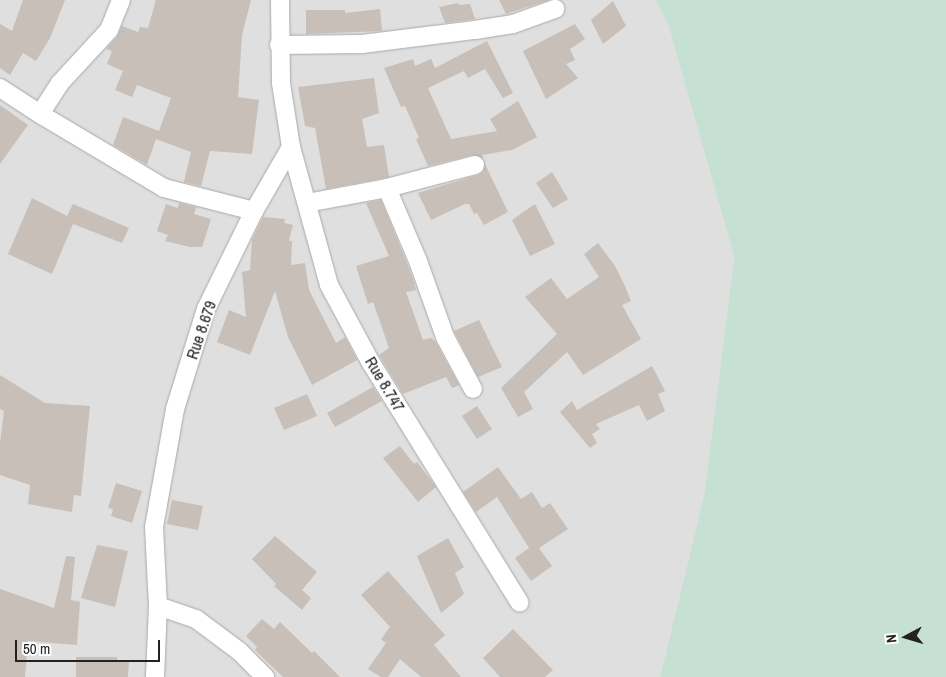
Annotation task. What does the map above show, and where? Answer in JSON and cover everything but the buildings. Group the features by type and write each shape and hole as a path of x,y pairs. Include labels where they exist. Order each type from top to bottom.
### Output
{"street":[{"path":"40,114 60,83 109,30 121,0"},
{"path":"280,0 280,83 291,147"},
{"path":"279,45 362,44 443,34 513,24 555,9"},
{"path":"0,88 164,188 254,211"},
{"name":"Rue 8.747","path":"291,147 328,285 371,363 520,603"},
{"name":"Rue 8.679","path":"155,677 158,606 154,527 175,409 206,309 254,211 291,147"},
{"path":"307,203 387,188 475,165"},
{"path":"387,188 418,262 445,337 474,389"},
{"path":"158,606 196,620 239,651 265,677"}],"shaded area":[{"path":"0,0 655,0 668,24 734,257 704,495 660,677 0,677"}],"green space":[{"path":"655,0 946,0 946,677 660,677 704,495 734,257 668,24"}]}
